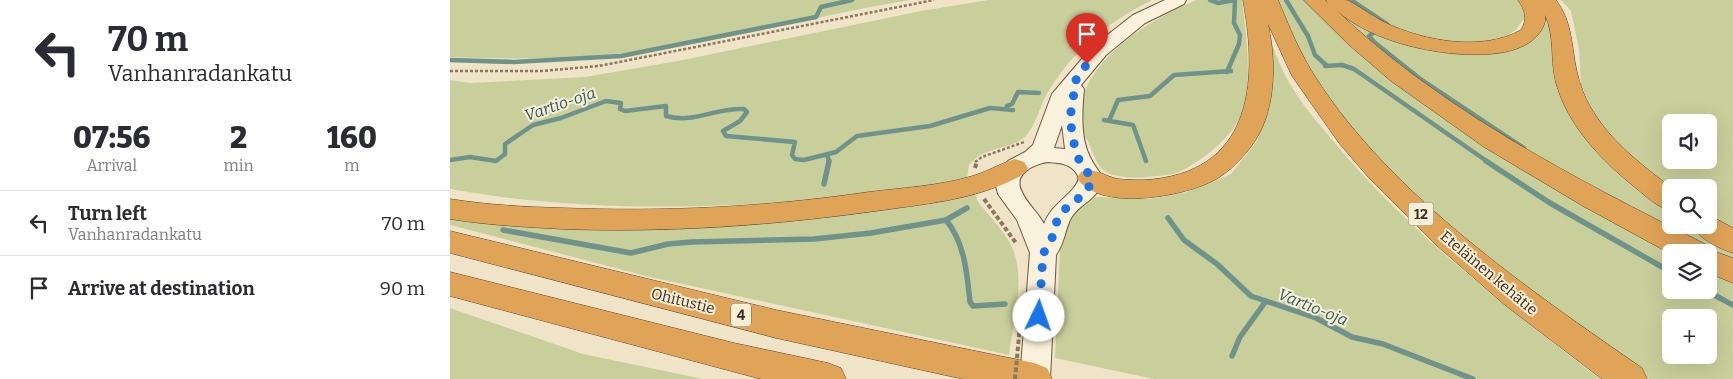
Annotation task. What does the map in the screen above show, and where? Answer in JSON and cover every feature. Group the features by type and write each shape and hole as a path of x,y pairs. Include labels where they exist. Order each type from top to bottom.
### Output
{"highway":[{"path":"1086,170 1111,188 1154,188 1196,179 1217,168 1229,158 1239,145 1255,116 1262,86 1261,44 1253,0"},
{"name":"Eteläinen kehätie","path":"1268,0 1283,36 1304,77 1330,114 1366,159 1416,210 1480,267 1550,323 1629,379"},
{"path":"1314,0 1370,54 1490,139 1544,172 1679,244"},
{"path":"1336,0 1363,19 1399,36 1443,46 1470,48 1505,44 1525,36 1536,22 1536,14 1528,0"},
{"path":"1546,0 1560,21 1568,80 1583,117 1600,140 1624,164 1662,194"},
{"path":"450,209 526,217 605,220 676,220 760,216 965,188 1000,177 1024,163"},
{"path":"1717,232 1733,242"},
{"name":"Ohitustie","path":"450,242 776,324 1035,379"},
{"path":"1717,264 1733,271"},
{"path":"450,284 725,356 828,379"}],"street":[{"path":"1043,254 1028,216 1009,189 1008,183 1024,163 1043,148 1062,94 1076,80 1098,51 1125,28 1153,11 1178,0"},
{"path":"1035,379 1030,316 1043,254 1052,238 1056,223 1064,210 1085,193 1090,185 1086,170 1073,140 1070,118 1076,80"},
{"path":"1024,163 1054,155 1068,157 1086,170"}],"path":[{"path":"450,71 542,71 599,66 934,0"},
{"path":"1016,379 1030,316"}],"green space":[{"path":"450,0 910,0 673,47 562,58 506,58 450,57"},
{"path":"988,0 1152,0 1122,17 1082,48 1050,89 1024,138 979,156 969,165 967,179 842,197 777,203 684,206 590,205 497,196 450,189 450,80 470,83 585,77 678,61 921,11"},
{"path":"1197,0 1242,0 1248,72 1245,101 1238,122 1215,148 1195,163 1176,173 1136,178 1121,177 1108,173 1102,169 1096,160 1081,118 1084,95 1095,73 1111,54 1131,36 1176,9"},
{"path":"1277,0 1305,0 1367,60 1662,246 1662,299 1717,299 1717,273 1733,282 1733,379 1650,379 1570,324 1431,209 1357,134 1326,92 1298,48"},
{"path":"1345,0 1518,0 1526,16 1516,29 1505,36 1484,41 1456,42 1439,40 1406,31 1375,17"},
{"path":"1561,0 1733,0 1733,230 1717,219 1717,179 1662,179 1662,181 1638,164 1596,118 1581,85 1579,49 1571,11"},
{"path":"1330,4 1406,43 1506,50 1535,39 1546,23 1538,4 1547,8 1561,87 1662,205 1662,225 1520,149 1404,72"},
{"path":"1268,33 1277,58 1299,98 1363,176 1461,268 1600,379 1154,379 1055,358 1060,250 1071,218 1095,197 1150,199 1187,192 1231,174 1257,141 1269,109 1272,79"},
{"path":"975,194 978,202 1007,238 1014,252 1017,264 1017,303 1009,355 650,277 450,225 450,216 873,209"},
{"path":"1679,234 1708,234 1733,249 1733,263 1717,254 1717,244 1698,244"},
{"path":"450,308 583,354 703,379 450,379"}],"waterway":[{"path":"450,60 514,62 621,56 816,17 821,7 852,0"},
{"path":"1210,0 1218,3 1235,0 1234,23 1240,35 1239,44 1227,71"},
{"path":"1286,0 1308,36 1315,55 1327,66"},
{"path":"1351,0 1387,24"},
{"path":"1373,33 1369,36 1374,42 1419,78 1524,148"},
{"path":"1327,66 1342,65 1354,69 1488,162"},
{"path":"1109,121 1118,100 1150,96 1174,75 1227,71"},
{"path":"1007,106 1012,104 1018,92 1039,93"},
{"name":"Vartio-oja","path":"450,160 470,157 496,161 505,154 505,144 533,125 561,118 606,101 621,103 620,109 625,111 666,106 666,116 677,118 696,117 724,110 744,109 747,112 740,121 723,131 726,136 795,142 792,155 795,159 804,160 827,154"},
{"name":"Vartio-oja","path":"827,154 836,152 857,136 930,126 990,108 1013,110"},
{"name":"Vartio-oja","path":"1104,120 1109,121"},
{"name":"Vartio-oja","path":"1109,121 1133,125 1146,161"},
{"name":"Vartio-oja","path":"827,154 829,162"},
{"path":"1486,161 1550,203 1662,267"},
{"path":"824,184 829,162"},
{"path":"946,220 967,208"},
{"name":"Vartio-oja","path":"1168,218 1184,240 1217,264 1251,296 1266,301"},
{"path":"503,230 631,253 668,244 691,242 814,239 871,233 946,220"},
{"path":"946,220 957,239 964,259 970,302 973,306 1005,304"},
{"path":"1717,296 1733,305"},
{"path":"1232,356 1240,337 1266,301"},
{"name":"Vartio-oja","path":"1266,301 1316,318 1352,337 1383,344 1473,379"}],"route":[{"path":"1039,316 1043,254 1052,238 1056,223 1064,210 1085,193 1092,178 1088,170 1080,163 1073,140 1070,118 1076,80 1087,64"}]}
